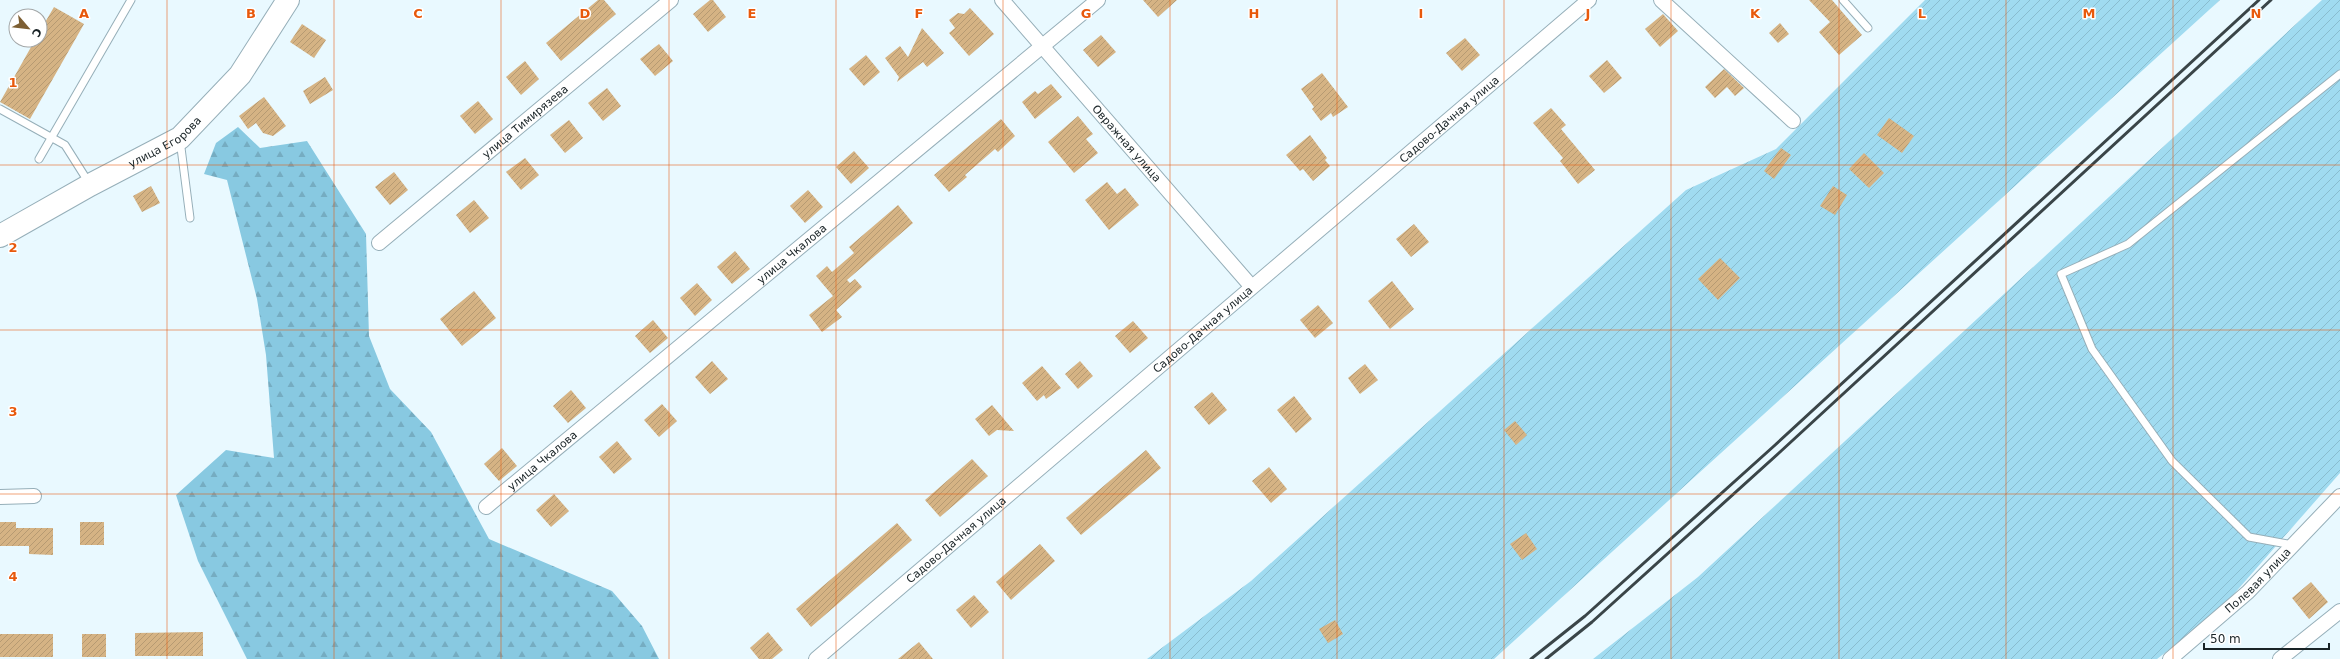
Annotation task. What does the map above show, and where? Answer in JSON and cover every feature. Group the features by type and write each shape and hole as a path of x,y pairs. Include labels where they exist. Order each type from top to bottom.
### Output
{"main road":[{"name":"улица Егорова","path":"0,236 90,185 180,138 240,75 287,0"}],"street":[{"name":"улица Тимирязева","path":"380,243 671,0"},
{"name":"Овражная улица","path":"1002,0 1042,48 1251,286"},
{"name":"улица Чкалова","path":"486,507 1042,48 1098,0"},
{"name":"Садово-Дачная улица","path":"816,659 1251,286 1589,0"},
{"path":"1662,0 1793,122"},
{"path":"0,497 34,496"},
{"name":"Полевая улица","path":"2170,659 2248,592 2340,496"},
{"path":"2280,659 2340,611"}],"lane":[{"path":"39,159 131,0"},
{"path":"1843,0 1868,28"},
{"path":"2293,545 2249,537 2172,461 2092,350 2061,274 2128,244 2340,74"},
{"path":"0,108 65,145 90,185"},
{"path":"180,138 190,218"}],"green space":[{"path":"238,127 260,148 307,141 366,234 369,336 390,389 431,432 489,539 612,591 642,626 659,659 247,659 198,561 176,495 226,450 274,458 266,355 257,299 227,180 204,174 216,143"}],"shaded area":[{"path":"1925,0 2220,0 1494,659 1147,659 1251,581 1686,190 1776,149"},
{"path":"2322,0 2340,0 2340,473 2219,611 2157,659 1593,659 1698,577"}],"building":[{"path":"598,0 604,0 616,14 561,61 546,43"},
{"path":"710,0 713,0 726,17 708,32 693,14"},
{"path":"1143,0 1177,0 1158,17"},
{"path":"1809,0 1832,0 1862,35 1839,55 1819,32 1830,22"},
{"path":"54,7 84,24 30,119 0,102 30,48 48,48 48,17"},
{"path":"970,8 994,34 969,56 949,33 955,28 949,20 958,13 964,14"},
{"path":"1663,14 1678,31 1660,47 1645,29"},
{"path":"1780,23 1789,34 1778,43 1769,33"},
{"path":"302,24 326,40 314,58 290,42"},
{"path":"922,28 944,53 927,67 923,62 897,82 899,77 885,58 900,46 908,57"},
{"path":"1101,35 1116,52 1098,67 1083,50"},
{"path":"1465,38 1480,55 1462,71 1446,53"},
{"path":"659,44 673,61 655,76 640,59"},
{"path":"866,55 880,72 864,86 849,69"},
{"path":"1607,60 1622,78 1604,93 1589,76"},
{"path":"525,61 539,79 521,95 506,77"},
{"path":"1724,69 1744,88 1735,96 1727,87 1715,98 1705,87"},
{"path":"1322,73 1348,107 1333,117 1331,113 1321,121 1312,109 1314,107 1301,89"},
{"path":"325,77 333,90 310,104 303,91"},
{"path":"1051,84 1062,97 1035,119 1022,102 1035,91 1038,94"},
{"path":"607,88 621,106 603,121 588,103"},
{"path":"264,97 286,126 273,136 263,133 256,123 248,129 239,116"},
{"path":"478,101 493,119 475,134 460,116"},
{"path":"1551,108 1566,125 1561,129 1595,170 1578,184 1560,161 1563,158 1533,123"},
{"path":"1078,116 1093,134 1086,139 1098,153 1074,173 1048,142"},
{"path":"1889,118 1914,136 1902,153 1877,135"},
{"path":"1001,119 1015,136 998,152 995,149 965,175 967,177 949,192 934,175"},
{"path":"569,120 583,138 565,153 550,135"},
{"path":"1310,135 1327,158 1325,160 1330,166 1313,181 1303,169 1300,171 1286,155"},
{"path":"1781,148 1791,155 1774,179 1764,171"},
{"path":"854,151 869,168 851,184 836,167"},
{"path":"1864,153 1884,173 1869,188 1849,169"},
{"path":"525,158 539,175 521,190 506,172"},
{"path":"394,172 408,190 390,205 375,187"},
{"path":"1107,182 1117,194 1125,188 1139,205 1109,230 1085,200"},
{"path":"151,186 160,203 142,212 133,196"},
{"path":"1833,186 1847,195 1835,215 1820,206"},
{"path":"808,190 823,207 805,223 790,206"},
{"path":"474,200 489,218 470,233 456,215"},
{"path":"898,205 913,223 847,280 850,283 855,279 862,287 836,310 842,317 822,332 809,315 833,296 816,276 827,266 832,272 854,253 849,247"},
{"path":"1414,224 1429,242 1411,257 1396,239"},
{"path":"735,251 750,269 732,284 717,267"},
{"path":"1720,258 1740,278 1718,300 1698,279"},
{"path":"1392,281 1414,309 1390,329 1368,301"},
{"path":"697,283 712,300 695,316 680,298"},
{"path":"474,291 496,318 462,346 440,319"},
{"path":"1318,305 1333,323 1315,338 1300,320"},
{"path":"653,320 668,338 650,353 635,336"},
{"path":"1133,321 1148,338 1130,353 1115,336"},
{"path":"712,361 728,379 710,394 695,377"},
{"path":"1080,361 1093,376 1078,389 1065,374"},
{"path":"1365,364 1378,380 1360,394 1348,378"},
{"path":"1042,366 1061,388 1046,399 1044,395 1037,401 1022,383"},
{"path":"571,390 586,408 568,423 553,406"},
{"path":"1212,392 1227,410 1209,425 1194,407"},
{"path":"1294,396 1312,419 1296,433 1277,410"},
{"path":"662,404 677,421 659,437 644,420"},
{"path":"992,405 1014,431 997,430 989,436 975,419"},
{"path":"1515,421 1527,435 1516,445 1504,430"},
{"path":"617,441 632,459 614,474 599,457"},
{"path":"502,448 517,466 499,481 484,464"},
{"path":"1146,450 1161,468 1081,535 1066,518"},
{"path":"972,459 988,476 940,517 925,500"},
{"path":"1269,467 1287,489 1271,503 1252,481"},
{"path":"554,494 569,511 551,527 536,510"},
{"path":"0,522 16,522 16,528 53,528 53,555 29,554 29,546 0,546"},
{"path":"80,522 104,522 104,545 80,545"},
{"path":"897,523 912,540 811,627 796,609"},
{"path":"1526,533 1537,549 1522,560 1510,544"},
{"path":"1040,544 1055,561 1011,600 996,582"},
{"path":"2311,582 2328,602 2309,619 2292,598"},
{"path":"974,595 989,612 971,628 956,610"},
{"path":"1335,620 1343,634 1328,643 1319,629"},
{"path":"203,632 203,656 135,656 135,633"},
{"path":"768,632 783,650 772,659 759,659 750,648"},
{"path":"0,634 53,634 53,657 0,657"},
{"path":"82,634 106,634 106,657 82,657"},
{"path":"919,642 933,659 898,659"}],"railway":[{"path":"1531,659 1585,616 1774,446 2259,0"},
{"path":"1546,659 1592,622 1780,452 2271,0"}]}
